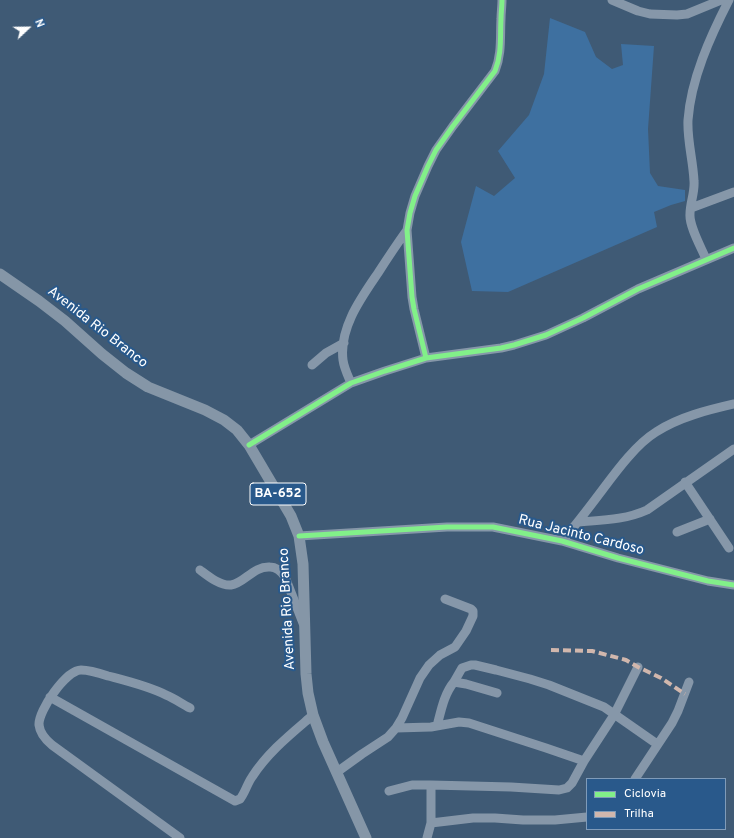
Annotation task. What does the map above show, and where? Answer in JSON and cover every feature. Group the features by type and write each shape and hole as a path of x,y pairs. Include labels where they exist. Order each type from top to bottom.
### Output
{"main road":[{"name":"Avenida Rio Branco","path":"0,274 39,301 126,373 148,386 205,410 224,420 237,430 249,445 291,516 299,536 303,564 306,674 308,693 313,715 323,742 366,838"}],"street":[{"path":"426,358 414,309 406,230 415,196 436,150 495,71 499,62 502,0"},
{"path":"612,0 638,11 650,14 677,15 687,14 721,0"},
{"path":"706,259 690,221 694,182 688,121 694,84 714,29 729,0"},
{"path":"691,208 734,192"},
{"path":"351,383 343,360 344,343 350,320 359,302 406,230"},
{"path":"249,445 351,383 426,358 501,348 546,335 638,289 734,248"},
{"path":"312,364 326,353 344,343"},
{"path":"562,541 579,522 624,462 637,448 655,433 679,420 734,404"},
{"path":"579,522 636,515 647,510 685,482 732,454"},
{"path":"685,482 730,548"},
{"path":"677,532 710,519"},
{"name":"Rua Jacinto Cardoso","path":"299,536 482,526 505,529 562,541 618,558 701,579 734,585"},
{"path":"200,570 220,582 230,585 263,567 274,567 279,569 285,577 305,628"},
{"path":"336,772 388,737 402,718 420,678 429,665 458,643 470,624 473,611 445,598"},
{"path":"437,726 446,698 462,668 475,665 510,673 549,685 596,704 657,744"},
{"path":"389,791 412,785 563,790 572,783 584,761 614,715 638,667"},
{"path":"180,838 46,739 39,726 40,718 50,697 66,678 72,673 82,670 136,684 166,694 190,708"},
{"path":"454,682 466,684 497,694"},
{"path":"636,778 672,723 689,682"},
{"path":"50,697 235,801 240,799 252,778 272,752 282,741 313,715"},
{"path":"396,728 423,728 459,722 475,724 584,761"},
{"path":"427,838 431,823 431,785"},
{"path":"431,823 473,818 549,820 586,817"}],"shaded area":[{"path":"550,18 585,32 596,57 612,69 623,65 621,44 654,46 648,129 650,173 658,186 685,190 685,201 654,212 657,227 508,292 472,291 461,242 476,186 494,196 515,178 498,151 529,115 544,74"}],"marked path":[{"path":"551,650 592,651 626,660 661,678 685,694"}],"cycle path":[{"path":"426,358 412,297 407,230 410,213 415,196 436,150 495,71 500,52 502,0"},
{"path":"249,445 351,383 426,358 501,348 546,335 583,318 638,289 734,248"},
{"path":"299,536 447,527 493,527 562,541 618,558 708,581 734,585"}]}
